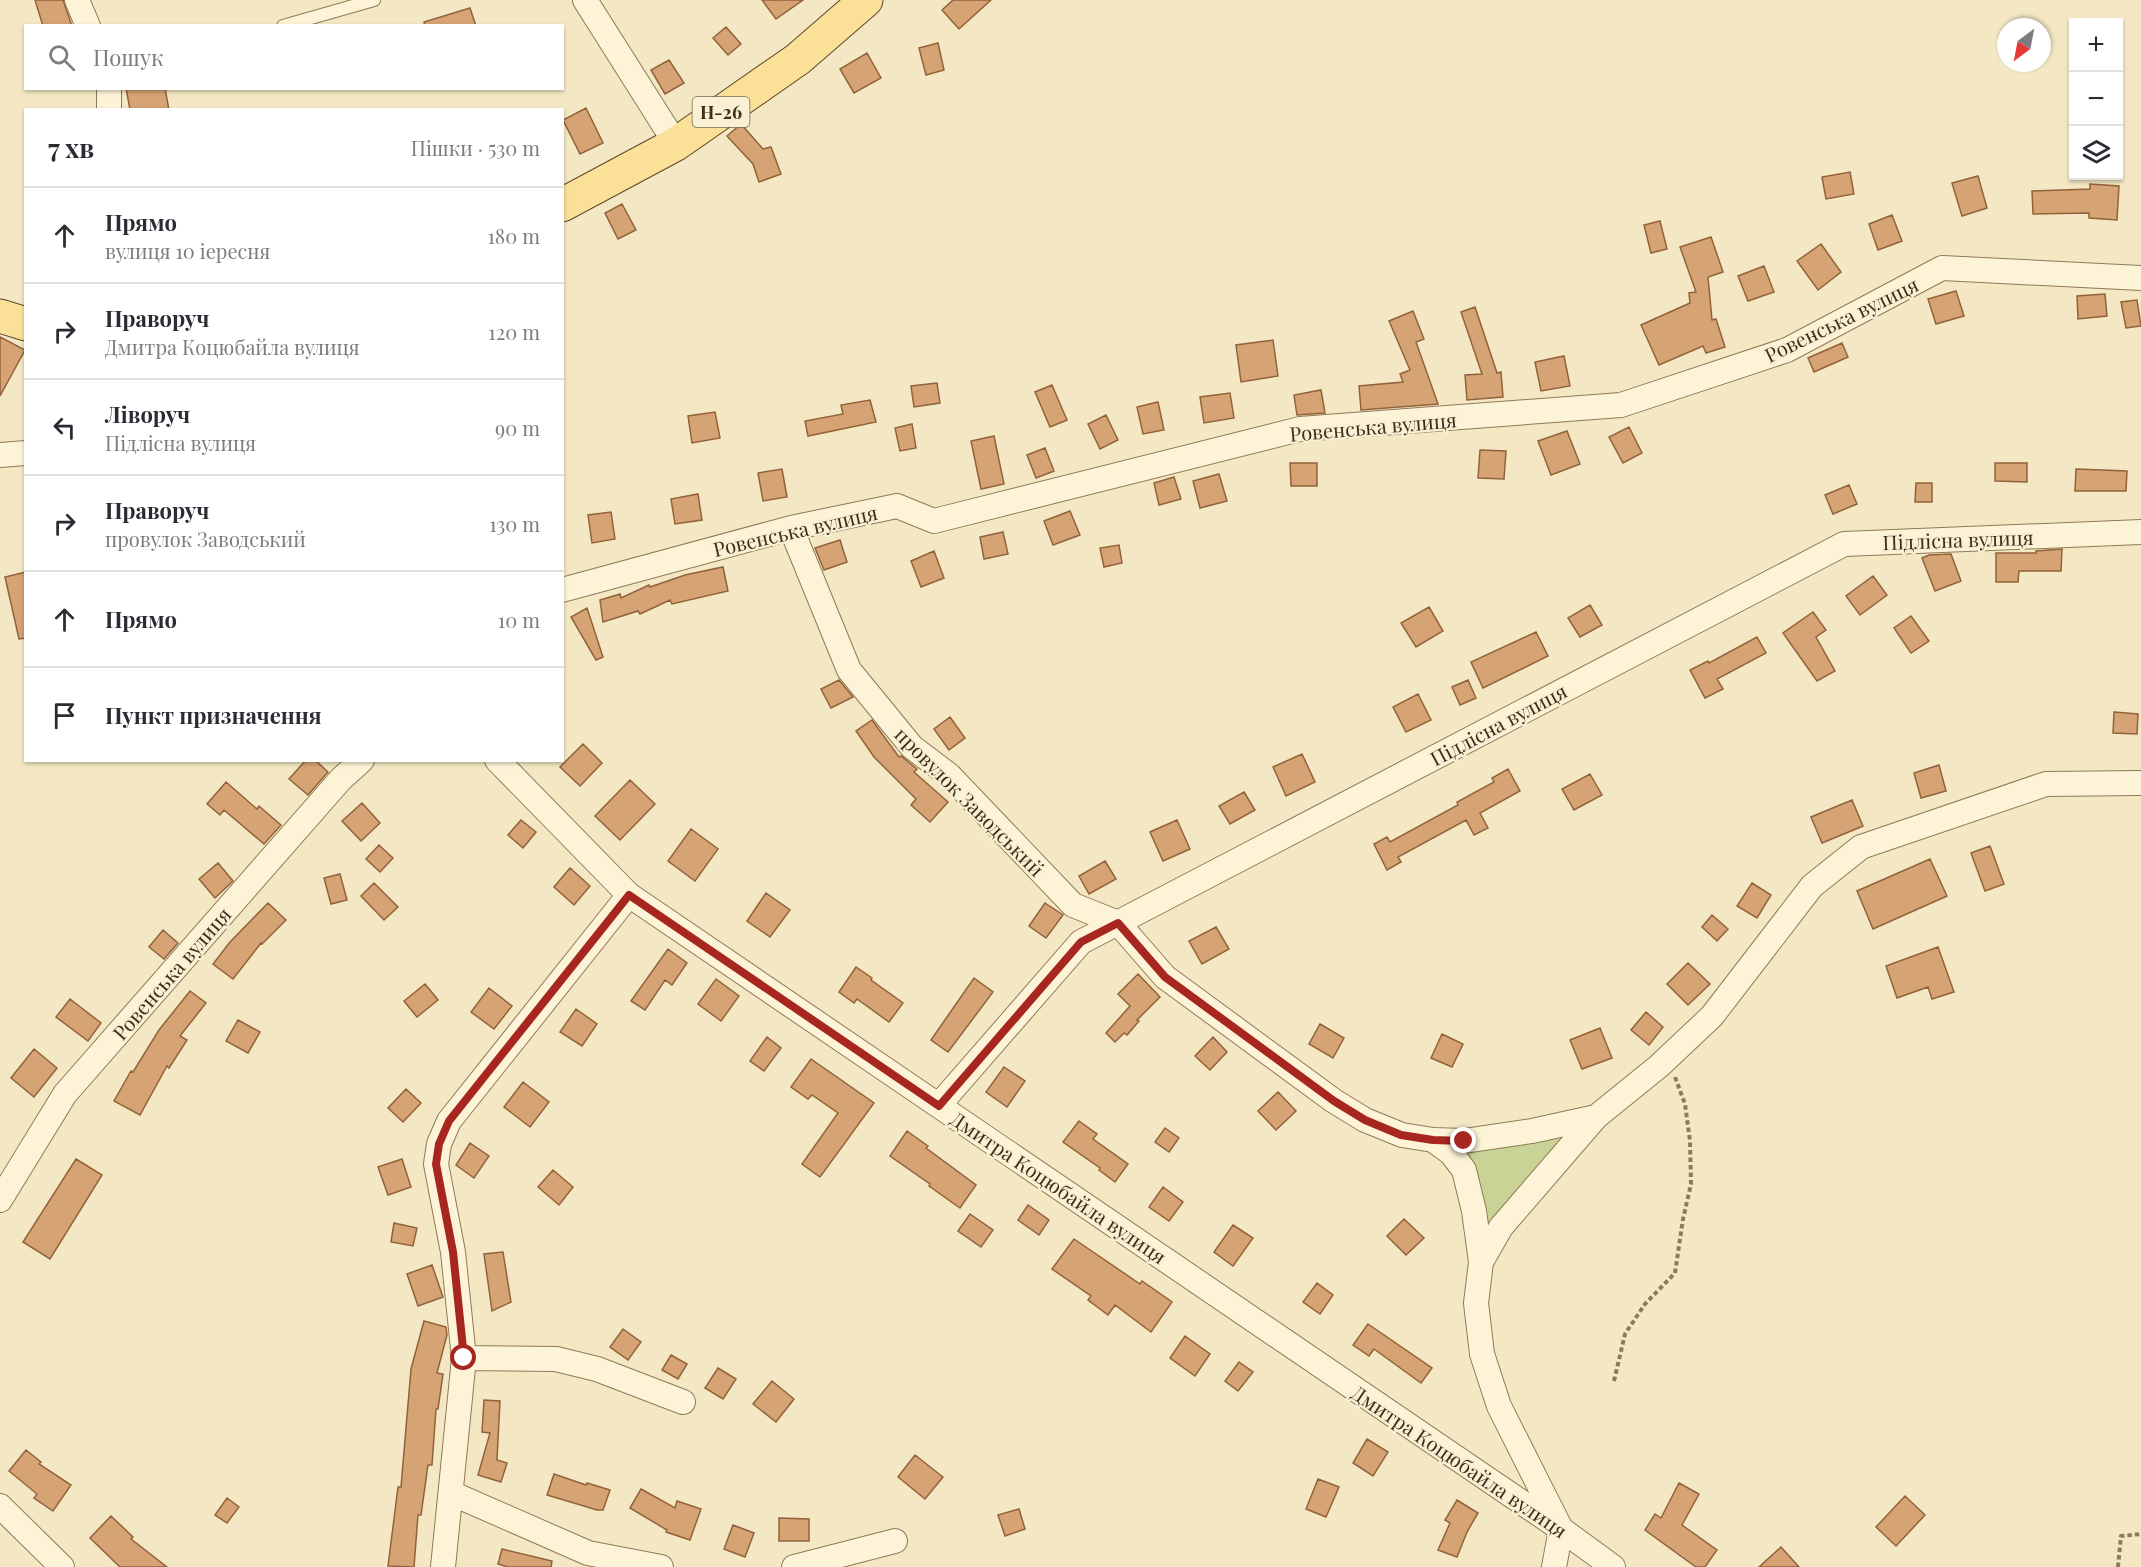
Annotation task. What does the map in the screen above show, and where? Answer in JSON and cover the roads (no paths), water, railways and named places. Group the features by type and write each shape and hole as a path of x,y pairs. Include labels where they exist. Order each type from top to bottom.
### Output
{"main road":[{"name":"Н-26","path":"564,205 676,144 798,59 866,0"},
{"path":"0,316 24,323"}],"street":[{"path":"77,0 87,24"},
{"path":"585,0 676,144"},
{"path":"109,90 110,108"},
{"name":"Ровенська вулиця","path":"564,589 791,528 897,506 933,521 1300,429 1621,405 1787,350 1942,268 2141,278"},
{"path":"0,455 24,453"},
{"name":"провулок Заводський","path":"791,528 849,670 912,747 949,775 1073,905 1118,923 1165,977 1334,1101 1365,1120 1401,1135 1433,1140 1464,1141 1532,1131 1596,1117"},
{"name":"Підлісна вулиця","path":"939,1106 1081,942 1844,544 2141,532"},
{"name":"Ровенська вулиця","path":"0,1200 65,1094 333,788 360,762"},
{"name":"Дмитра Коцюбайла вулиця","path":"499,762 629,895 1561,1529 1613,1567"},
{"path":"1481,1262 1501,1227 1596,1117 1669,1058 1712,1016 1812,886 1861,847 2046,784 2141,783"},
{"path":"443,1567 464,1358 453,1252 436,1164 439,1144 449,1121 629,895"},
{"path":"1433,1140 1451,1153 1464,1170 1474,1211 1481,1262 1476,1303 1482,1354 1499,1407 1561,1529 1554,1567"},
{"path":"464,1358 556,1359 597,1369 683,1401"},
{"path":"451,1493 588,1553 661,1567"},
{"path":"0,1506 62,1567"},
{"path":"794,1567 895,1540"}],"lane":[{"path":"290,24 374,0"}]}
